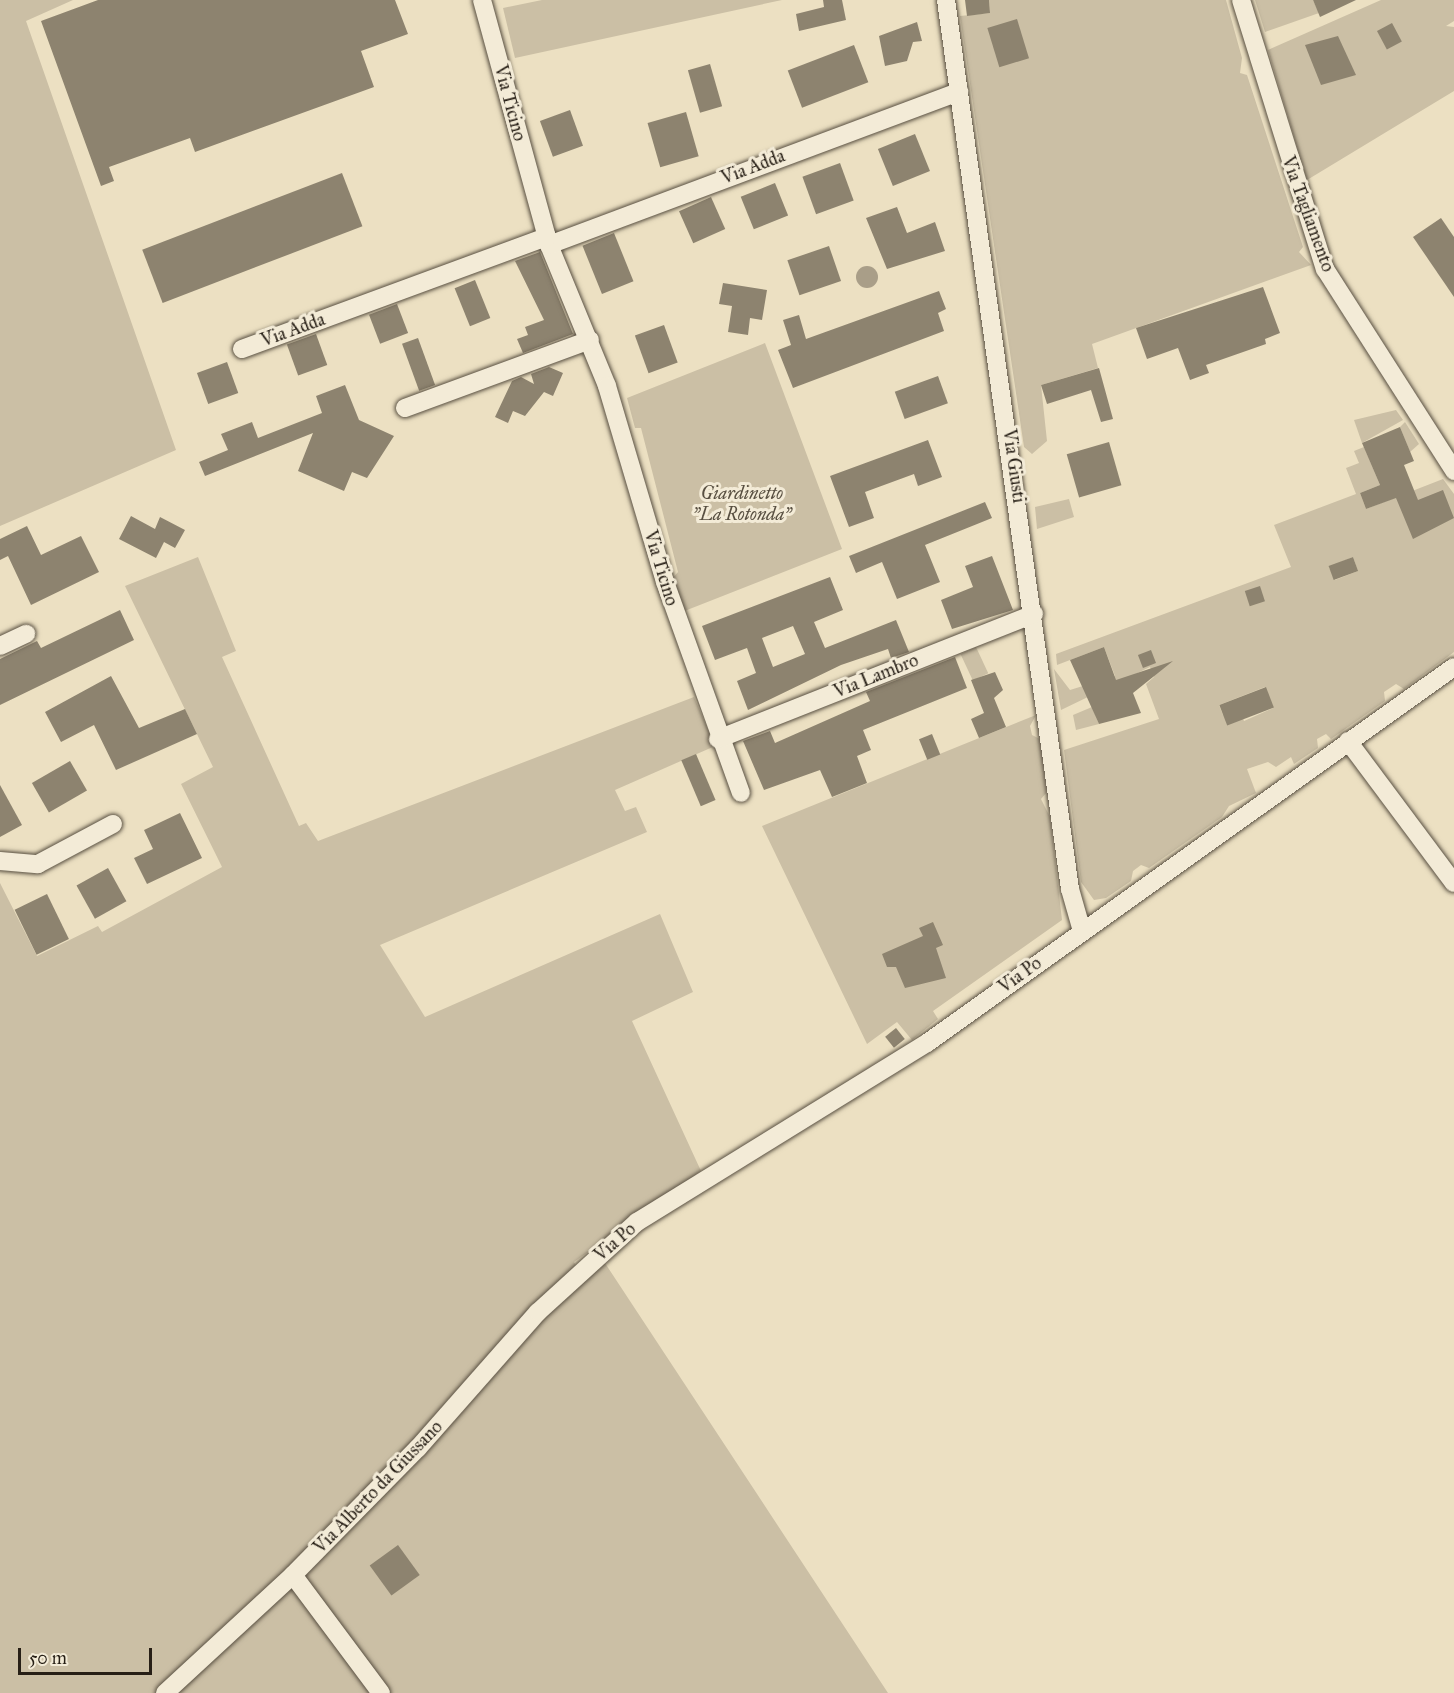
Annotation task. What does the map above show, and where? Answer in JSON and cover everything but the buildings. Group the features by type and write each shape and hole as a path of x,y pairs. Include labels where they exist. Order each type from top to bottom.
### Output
{"street":[{"name":"Via Ticino","path":"482,0 548,241 590,340 718,739 741,793"},
{"name":"Via Giusti","path":"946,0 1034,614 1074,914 1082,931"},
{"name":"Via Tagliamento","path":"1241,0 1298,196 1325,269 1454,471"},
{"name":"Via Adda","path":"242,348 548,241 959,92"},
{"path":"405,408 590,340"},
{"name":"Via Lambro","path":"718,739 1034,614"},
{"path":"0,646 26,634"},
{"name":"Via Po","path":"580,1272 638,1222 870,1081 1454,667"},
{"path":"1348,741 1454,883"},
{"path":"0,861 38,864 113,824"},
{"name":"Via Alberto da Giussano","path":"165,1693 293,1575 580,1272"},
{"path":"293,1575 381,1693"}],"green space":[{"path":"0,0 73,0 26,21 176,450 0,526"},
{"path":"542,0 782,0 515,58 503,8"},
{"path":"989,0 1226,0 1242,58 1240,73 1247,75 1303,247 1299,252 1311,265 1092,344 1098,368 1041,385 1047,441 1032,454 1024,447 960,16 990,13"},
{"path":"1255,0 1313,0 1319,13 1265,32"},
{"path":"1381,0 1454,0 1454,21 1446,26 1454,27 1454,91 1307,180 1268,50"},
{"name":"Giardinetto \"La Rotonda\"","path":"765,343 842,549 682,612 672,579 678,572 641,428 635,428 627,398"},
{"path":"1396,410 1403,420 1362,443 1354,420"},
{"path":"1405,422 1419,444 1410,452 1400,427"},
{"path":"1364,447 1380,485 1360,493 1366,509 1443,479 1454,494 1454,652 1404,689 1396,684 1384,692 1385,701 1331,739 1326,734 1317,739 1318,748 1294,764 1291,757 1276,767 1268,762 1247,769 1256,793 1229,806 1222,817 1149,868 1141,865 1133,871 1131,881 1106,898 1094,900 1081,882 1064,750 1159,719 1146,684 1154,677 1150,667 1061,710 1054,669 1070,690 1115,676 1104,647 1057,665 1056,654 1291,567 1274,525 1356,494 1346,468 1359,463 1354,451","holes":["1353,557 1358,571 1335,580 1329,567","1265,687 1273,708 1244,721 1239,709 1223,715 1219,705"]},
{"path":"1069,499 1074,517 1037,529 1035,507"},
{"path":"198,557 236,651 222,657 299,826 306,823 318,841 694,697 715,746 615,790 625,811 636,807 647,832 380,945 425,1017 660,914 693,992 632,1021 701,1171 574,1262 581,1274 601,1257 888,1693 0,1693 0,883 37,956 98,926 102,932 222,867 181,784 213,767 125,586"},
{"path":"976,647 988,673 973,680 961,654"},
{"path":"1092,707 1099,724 1076,730 1073,715"},
{"path":"1036,715 1030,726 1032,735 1040,739 1047,792 1041,799 1050,817 1062,920 933,1011 938,1019 912,1040 897,1022 867,1044 762,826"}],"shaded area":[{"path":"867,266 877,273 878,277 871,287 867,288 857,281 856,277 863,267"}]}
